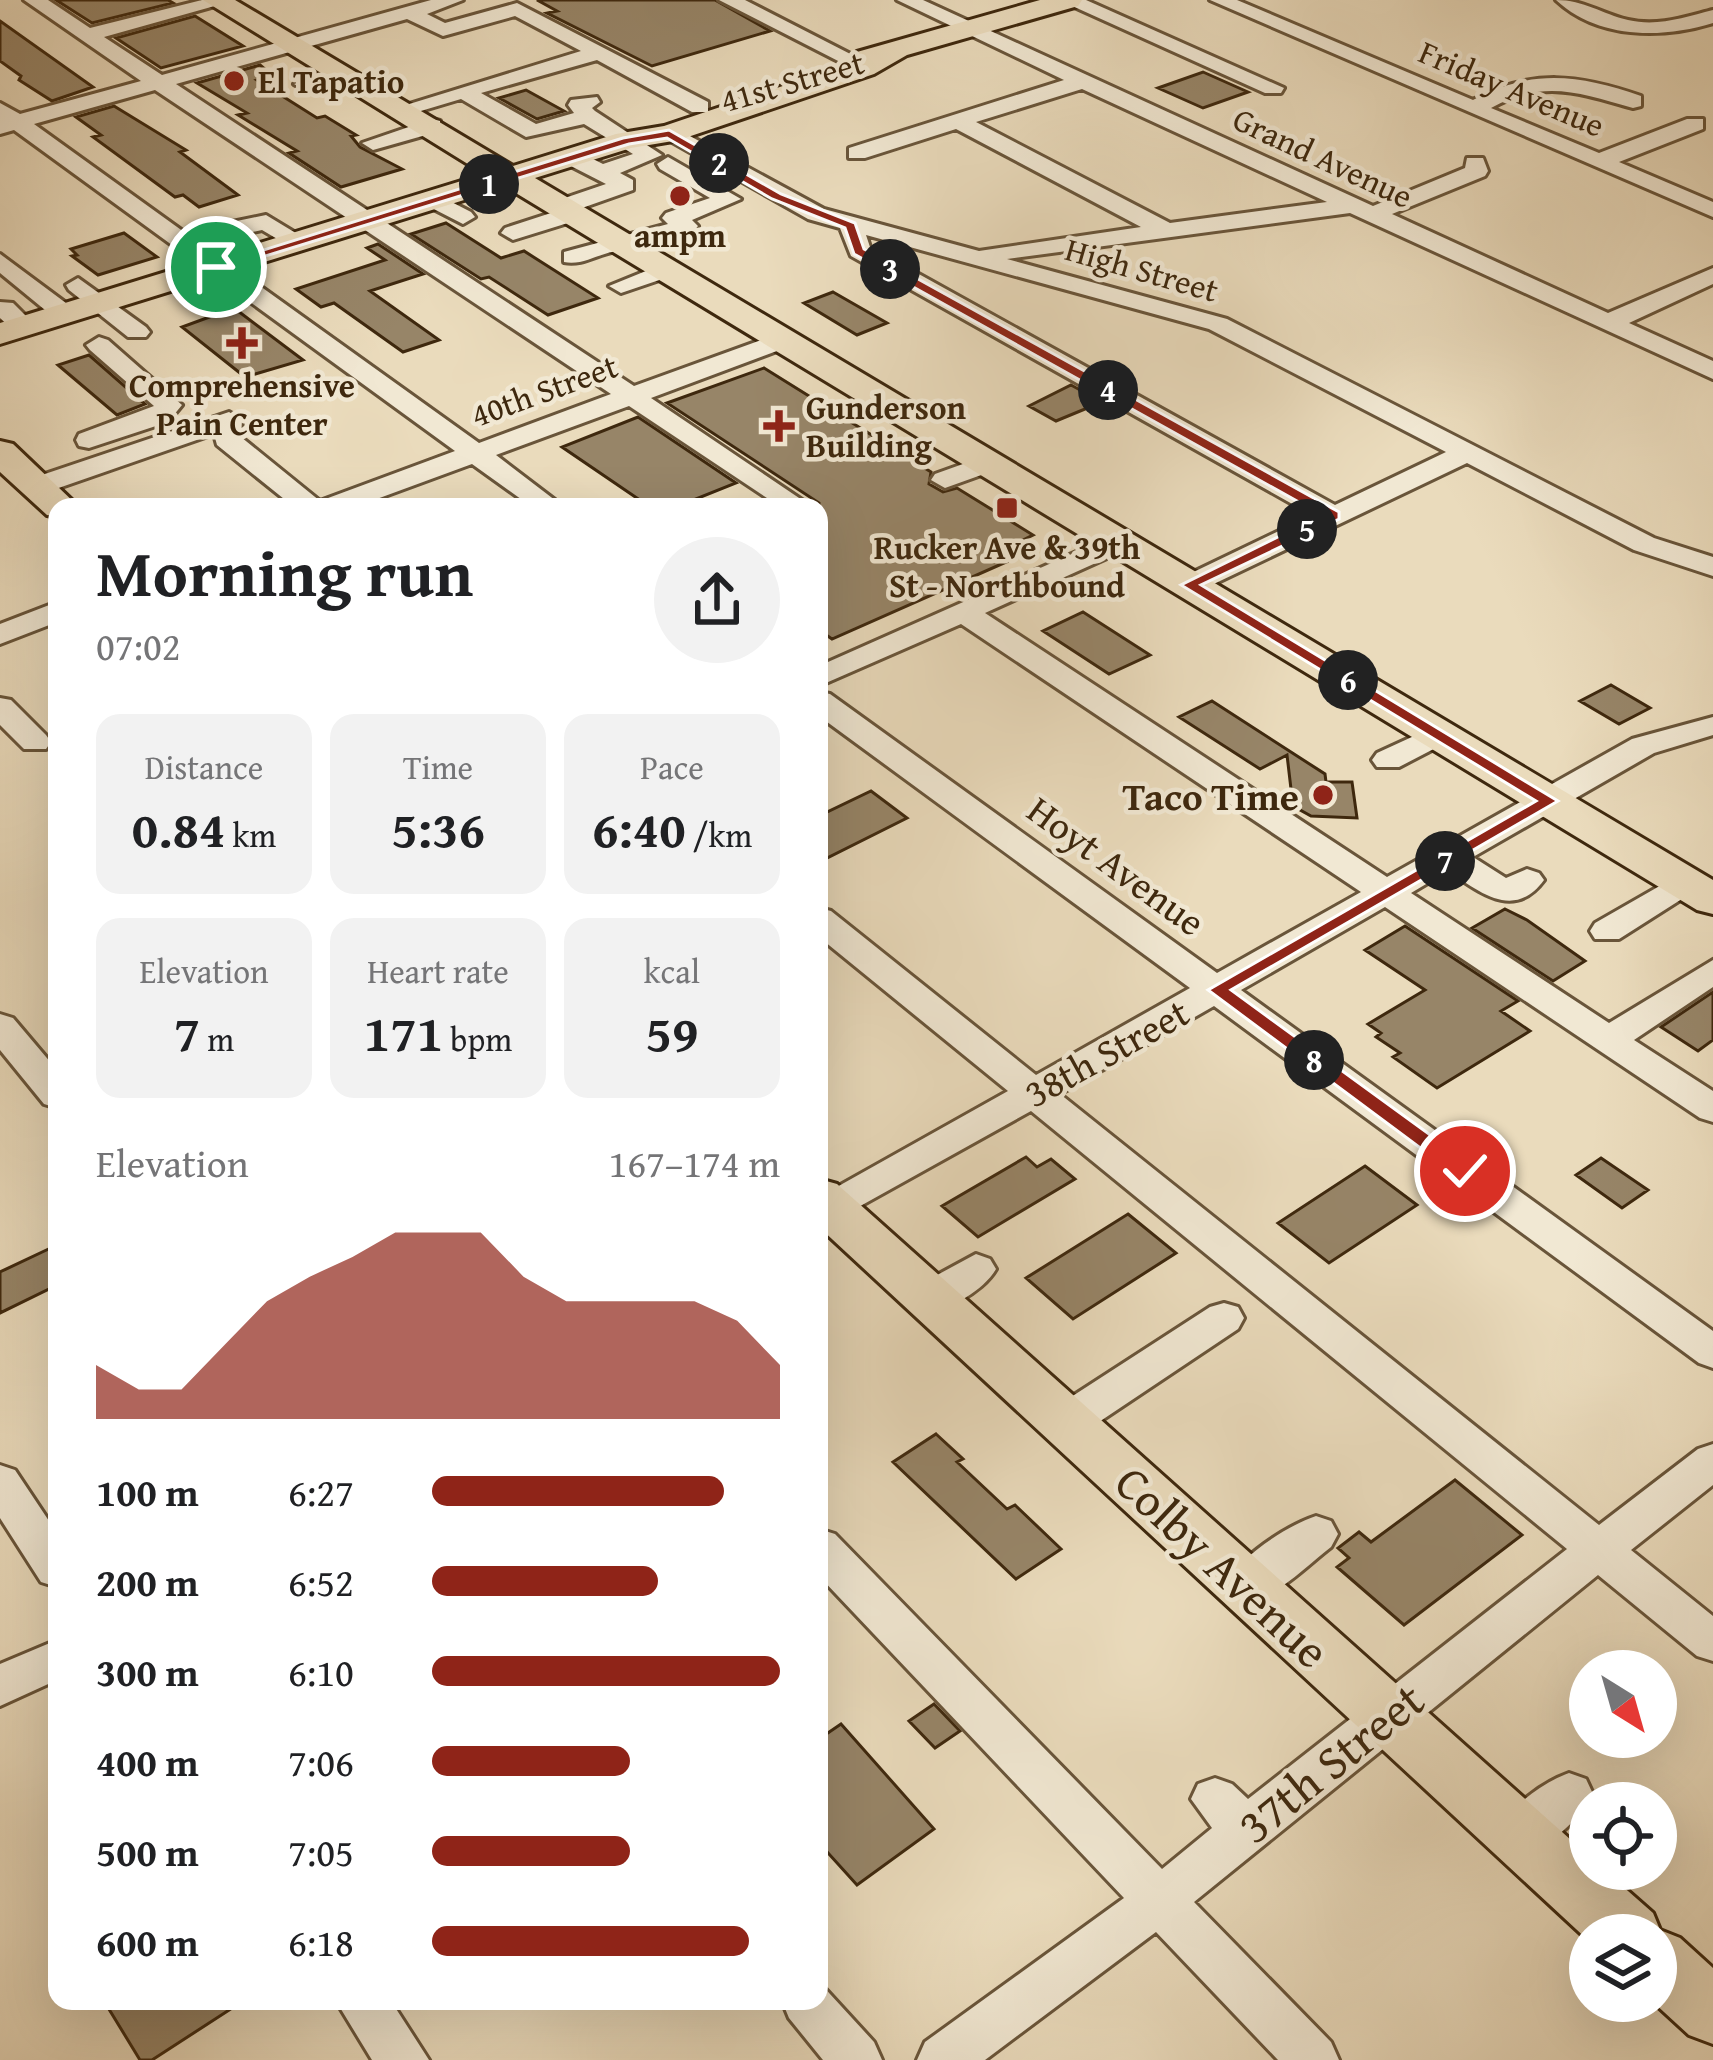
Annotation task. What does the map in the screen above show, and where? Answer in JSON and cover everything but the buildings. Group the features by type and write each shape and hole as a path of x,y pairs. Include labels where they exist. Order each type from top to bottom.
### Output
{"main road":[{"name":"41st Street","path":"654,148 650,123 700,107 760,96 1069,0"},
{"path":"220,1 1699,892"},
{"name":"41st Street","path":"10,323 375,218 448,208 516,176 654,148 760,96 853,61 894,54"},
{"path":"0,452 49,496"},
{"name":"Colby Avenue","path":"828,1209 953,1284 1066,1422 1605,1914"},
{"path":"1677,1979 1713,2012"}],"street":[{"path":"34,0 131,68 375,218 785,498"},
{"path":"77,29 152,0"},
{"path":"6,120 131,68 291,44 453,0"},
{"path":"414,7 442,30 540,0"},
{"path":"729,0 853,61"},
{"name":"Grand Avenue","path":"907,0 1713,371"},
{"path":"1069,0 1274,88"},
{"name":"Friday Avenue","path":"1220,0 1713,209"},
{"path":"1566,0 1636,29 1672,31 1713,16"},
{"path":"77,29 220,1"},
{"path":"517,10 700,107"},
{"path":"404,109 470,96 598,53"},
{"path":"305,84 342,74"},
{"path":"1474,108 1495,95 1551,77 1633,100"},
{"path":"521,81 560,86 589,102 579,105 587,116 654,148 729,199 674,218 686,226 573,257"},
{"path":"857,153 1082,82"},
{"path":"470,96 534,132 587,116"},
{"path":"6,120 253,293 339,368 388,391 538,498"},
{"path":"959,122 1166,230"},
{"path":"1600,161 1696,122"},
{"path":"373,143 432,126"},
{"name":"High Street","path":"654,148 703,153 776,196 850,226 1218,324 1644,544 1713,567"},
{"path":"970,256 1359,210 1477,171 1475,163"},
{"path":"513,233 625,185 587,165"},
{"path":"349,190 375,218"},
{"path":"102,211 129,203"},
{"path":"180,239 266,222 296,243"},
{"path":"850,226 859,251 1334,516"},
{"path":"0,261 137,332"},
{"path":"621,286 668,269"},
{"path":"1608,323 1713,275"},
{"path":"253,293 279,284"},
{"name":"40th Street","path":"346,496 784,340"},
{"path":"89,440 159,416 169,405 99,344"},
{"path":"361,400 388,391"},
{"path":"49,496 231,412 227,439 300,498"},
{"path":"1189,585 1466,453"},
{"path":"945,480 988,463"},
{"path":"828,673 1119,542"},
{"path":"963,612 1713,1108"},
{"path":"0,635 48,615"},
{"path":"0,707 34,742"},
{"name":"Hoyt Avenue","path":"828,707 1713,1352"},
{"name":"38th Street","path":"828,1203 908,1151 1032,1093 1387,895 1427,859 1549,801 1643,746 1713,726"},
{"path":"1388,760 1438,734"},
{"path":"1427,859 1505,892 1527,880"},
{"path":"1607,931 1699,892"},
{"path":"828,926 1032,1093 1121,1182 1601,1550 1713,1642"},
{"path":"1608,1040 1713,971"},
{"path":"5,1040 48,1085"},
{"path":"1066,1422 1224,1318"},
{"name":"37th Street","path":"943,2060 1160,1900 1230,1814 1386,1715 1713,1460"},
{"path":"0,1482 48,1555"},
{"path":"1246,1586 1316,1534"},
{"path":"828,1556 1313,2060"},
{"path":"0,1686 48,1663"},
{"path":"1520,1836 1569,1794"},
{"path":"367,2010 403,2060"},
{"path":"814,2010 856,2060"}],"place":[{"name":"El Tapatio","path":"234,81"},
{"name":"ampm","path":"680,196"},
{"name":"Comprehensive Pain Center","path":"242,343"},
{"name":"Gunderson Building","path":"779,426"},
{"name":"Rucker Ave & 39th St - Northbound","path":"1007,508"},
{"name":"Taco Time","path":"1323,795"}],"route":[{"path":"216,267 627,140 669,134 776,196 850,226 859,251 1334,516 1189,585 1549,801 1217,990 1465,1171"}]}
